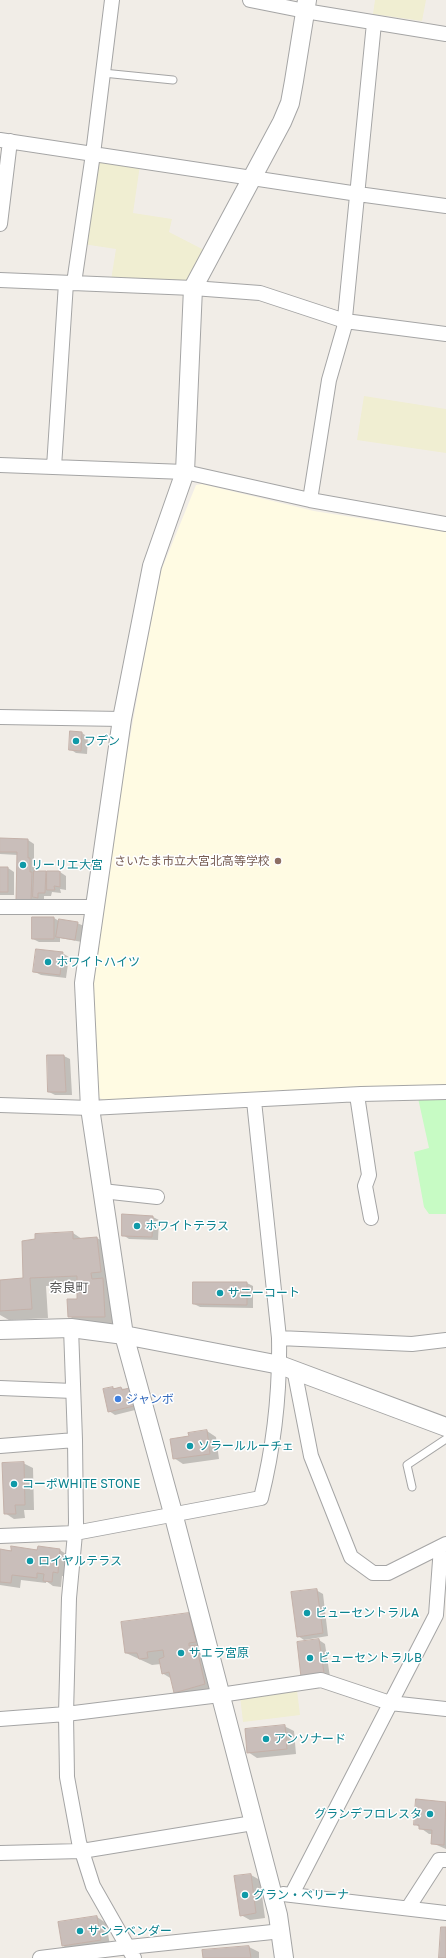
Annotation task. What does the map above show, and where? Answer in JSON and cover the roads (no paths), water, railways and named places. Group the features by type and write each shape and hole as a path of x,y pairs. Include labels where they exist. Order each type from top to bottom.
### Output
{"street":[{"path":"54,467 70,283 93,154 112,0"},
{"path":"250,0 306,6 374,23 446,34"},
{"path":"284,1958 282,1932 173,1513 124,1335 90,1108 84,983 122,719 152,566 185,472 193,288 282,122 290,103 306,6"},
{"path":"310,500 329,380 345,322 374,23"},
{"path":"0,224 5,141 446,206"},
{"path":"0,280 193,288 260,293 345,322 446,334"},
{"path":"0,465 185,472 310,500 446,524"},
{"path":"0,717 122,719"},
{"path":"0,907 94,907"},
{"path":"0,1106 90,1108 446,1092"},
{"path":"357,1095 369,1175 365,1186 371,1218"},
{"path":"254,1100 279,1338 311,1456 351,1557 373,1573 388,1573 444,1546"},
{"path":"102,1191 157,1197"},
{"path":"71,1328 75,1440 75,1533 69,1598 66,1714 67,1777 82,1851 93,1886 132,1952"},
{"path":"0,1330 71,1328 124,1335 287,1367 446,1427"},
{"path":"279,1338 412,1344 446,1340"},
{"path":"0,1536 75,1533 173,1513 261,1498 269,1464 287,1367"},
{"path":"0,1388 73,1391"},
{"path":"0,1446 75,1440"},
{"path":"292,1894 436,1615 444,1546"},
{"path":"0,1719 66,1714 220,1695 321,1680 390,1703 446,1710"},
{"path":"0,1853 82,1851 253,1822"},
{"path":"408,1908 439,1860 446,1860"},
{"path":"272,1894 292,1894 446,1913"},
{"path":"40,1958 132,1952 282,1932"}],"lane":[{"path":"103,73 173,80"},
{"path":"412,1487 407,1465 446,1439"}],"place":[{"name":"フデン","path":"76,741"},
{"name":"さいたま市立大宮北高等学校","path":"278,861"},
{"name":"リーリエ大宮","path":"23,865"},
{"name":"ホワイトハイツ","path":"48,962"},
{"name":"ホワイトテラス","path":"137,1226"},
{"name":"サニーコート","path":"220,1293"},
{"name":"ジャンボ","path":"118,1399"},
{"name":"ソラールルーチェ","path":"190,1446"},
{"name":"コーポWHITE STONE","path":"14,1484"},
{"name":"ロイヤルテラス","path":"30,1561"},
{"name":"ビューセントラルA","path":"307,1613"},
{"name":"サエラ宮原","path":"181,1653"},
{"name":"ビューセントラルB","path":"310,1658"},
{"name":"アンソナード","path":"266,1739"},
{"name":"グランデフロレスタ","path":"430,1814"},
{"name":"グラン・ベリーナ","path":"245,1895"},
{"name":"サンラベンダー","path":"80,1931"}],"district":[{"name":"奈良町","path":"69,1288"}]}
